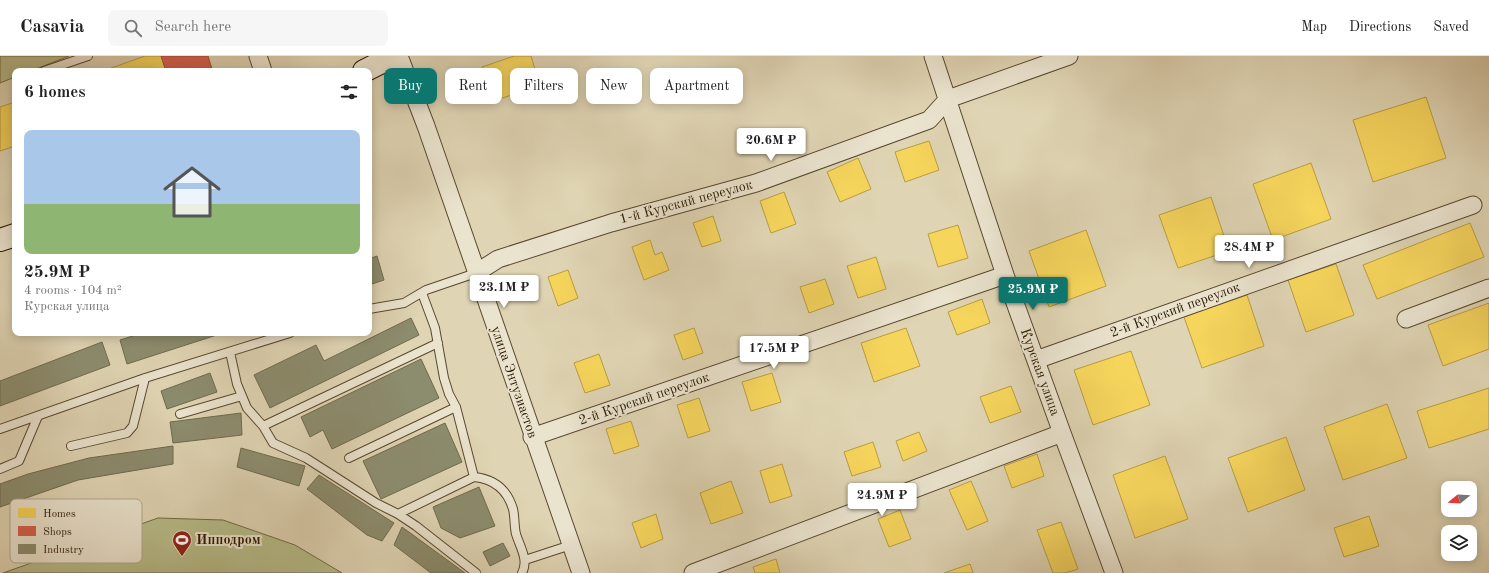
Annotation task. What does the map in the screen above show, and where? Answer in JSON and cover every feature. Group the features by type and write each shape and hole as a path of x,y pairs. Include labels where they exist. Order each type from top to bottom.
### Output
{"main road":[{"path":"370,68 394,56"},
{"path":"0,240 12,236"}],"street":[{"path":"258,56 262,68"},
{"name":"улица Энтузиастов","path":"400,56 426,126 532,437 581,573"},
{"name":"Курская улица","path":"933,56 1005,275 1114,573"},
{"name":"1-й Курский переулок","path":"476,273 498,259 611,223 756,183 929,120 948,99 1069,56"},
{"name":"2-й Курский переулок","path":"1036,360 1473,205"},
{"name":"2-й Курский переулок","path":"532,437 1005,275"},
{"path":"1406,319 1489,288"},
{"path":"693,573 1062,433"}],"lane":[{"path":"53,68 88,56"},
{"path":"372,308 404,303 422,293 476,273"},
{"path":"422,293 435,328 444,378 449,394 456,406 474,478"},
{"path":"0,430 145,378 281,336"},
{"path":"263,426 438,343"},
{"path":"230,352 237,384 247,408 263,426 273,443 306,458 376,503 398,514 416,526 476,573"},
{"path":"71,446 127,433 133,426 145,378"},
{"path":"180,414 242,396"},
{"path":"349,458 456,406"},
{"path":"0,469 20,461 38,416"},
{"path":"398,514 474,478 486,478 496,484 505,493 513,508 516,532 525,560 522,573"},
{"path":"525,560 571,545"}],"green space":[{"path":"0,56 69,56 39,68 12,68 12,78 0,83"},
{"name":"Ипподром","path":"158,518 223,520 295,545 342,573 3,573 31,563 142,563 142,524"}],"building: Homes":[{"path":"145,56 161,56 165,68 111,68"},
{"path":"514,56 531,56 535,68 510,68 510,96 502,98 502,68 482,67"},
{"path":"1426,97 1446,158 1373,182 1353,120"},
{"path":"12,103 12,147 0,151 0,107"},
{"path":"929,141 939,170 905,182 895,152"},
{"path":"858,158 871,189 840,202 827,172"},
{"path":"1311,163 1331,219 1273,240 1253,184"},
{"path":"784,192 796,224 771,233 760,201"},
{"path":"1211,197 1229,251 1178,268 1159,215"},
{"path":"713,216 721,241 702,247 693,223"},
{"path":"1470,223 1484,257 1377,299 1363,265"},
{"path":"958,225 968,258 938,267 928,234"},
{"path":"1086,230 1106,286 1049,307 1029,251"},
{"path":"650,240 655,255 662,252 669,270 644,280 632,247"},
{"path":"876,257 886,289 858,298 847,266"},
{"path":"1336,264 1354,315 1306,332 1288,280"},
{"path":"568,270 578,298 558,306 548,277"},
{"path":"825,279 834,304 809,313 800,287"},
{"path":"1247,295 1264,346 1202,368 1184,317"},
{"path":"982,299 990,323 957,335 948,312"},
{"path":"1489,303 1489,349 1443,366 1428,325"},
{"path":"694,328 703,353 683,360 674,335"},
{"path":"906,328 920,366 874,382 861,343"},
{"path":"1131,351 1150,405 1093,425 1074,370"},
{"path":"599,354 610,385 585,393 574,363"},
{"path":"772,373 781,402 751,411 742,382"},
{"path":"1011,386 1021,412 990,423 980,397"},
{"path":"1489,388 1489,429 1429,448 1417,411"},
{"path":"699,398 710,431 688,438 677,405"},
{"path":"1387,404 1407,458 1343,480 1324,427"},
{"path":"631,421 639,446 614,454 606,429"},
{"path":"919,432 927,451 903,461 896,441"},
{"path":"1286,437 1305,490 1248,512 1228,458"},
{"path":"873,442 881,467 852,476 844,452"},
{"path":"1037,454 1044,476 1012,488 1004,466"},
{"path":"1165,456 1188,519 1135,538 1113,475"},
{"path":"782,464 792,496 770,503 760,471"},
{"path":"731,481 743,513 711,524 700,493"},
{"path":"971,481 988,521 967,530 949,490"},
{"path":"900,510 911,539 889,547 878,519"},
{"path":"656,514 663,539 641,548 632,523"},
{"path":"1369,516 1379,546 1344,557 1334,528"},
{"path":"1061,522 1078,569 1065,573 1053,573 1037,530"},
{"path":"776,559 780,573 755,573 753,567"},
{"path":"970,564 973,573 944,573"}],"building: Shops":[{"path":"161,56 208,56 212,68 165,68"}],"building: Industry":[{"path":"377,256 384,280 372,284 372,258"},
{"path":"411,318 419,335 270,408 254,375 316,345 324,361"},
{"path":"133,336 214,336 127,364 120,340"},
{"path":"102,342 110,365 0,406 0,381"},
{"path":"421,359 439,398 332,449 323,430 310,437 301,417"},
{"path":"210,373 217,392 167,409 161,391"},
{"path":"241,413 242,435 173,443 170,422"},
{"path":"445,423 462,462 381,499 363,461"},
{"path":"173,446 173,464 78,480 23,499 10,499 10,504 0,507 0,484 28,474 89,458"},
{"path":"241,448 305,466 299,486 237,467"},
{"path":"319,475 394,523 382,541 367,535 307,489"},
{"path":"479,487 495,526 460,538 441,528 433,507"},
{"path":"402,527 465,573 431,573 394,545"},
{"path":"503,543 510,556 490,566 483,552"}],"place":[{"name":"Ипподром","path":"182,557"}]}
